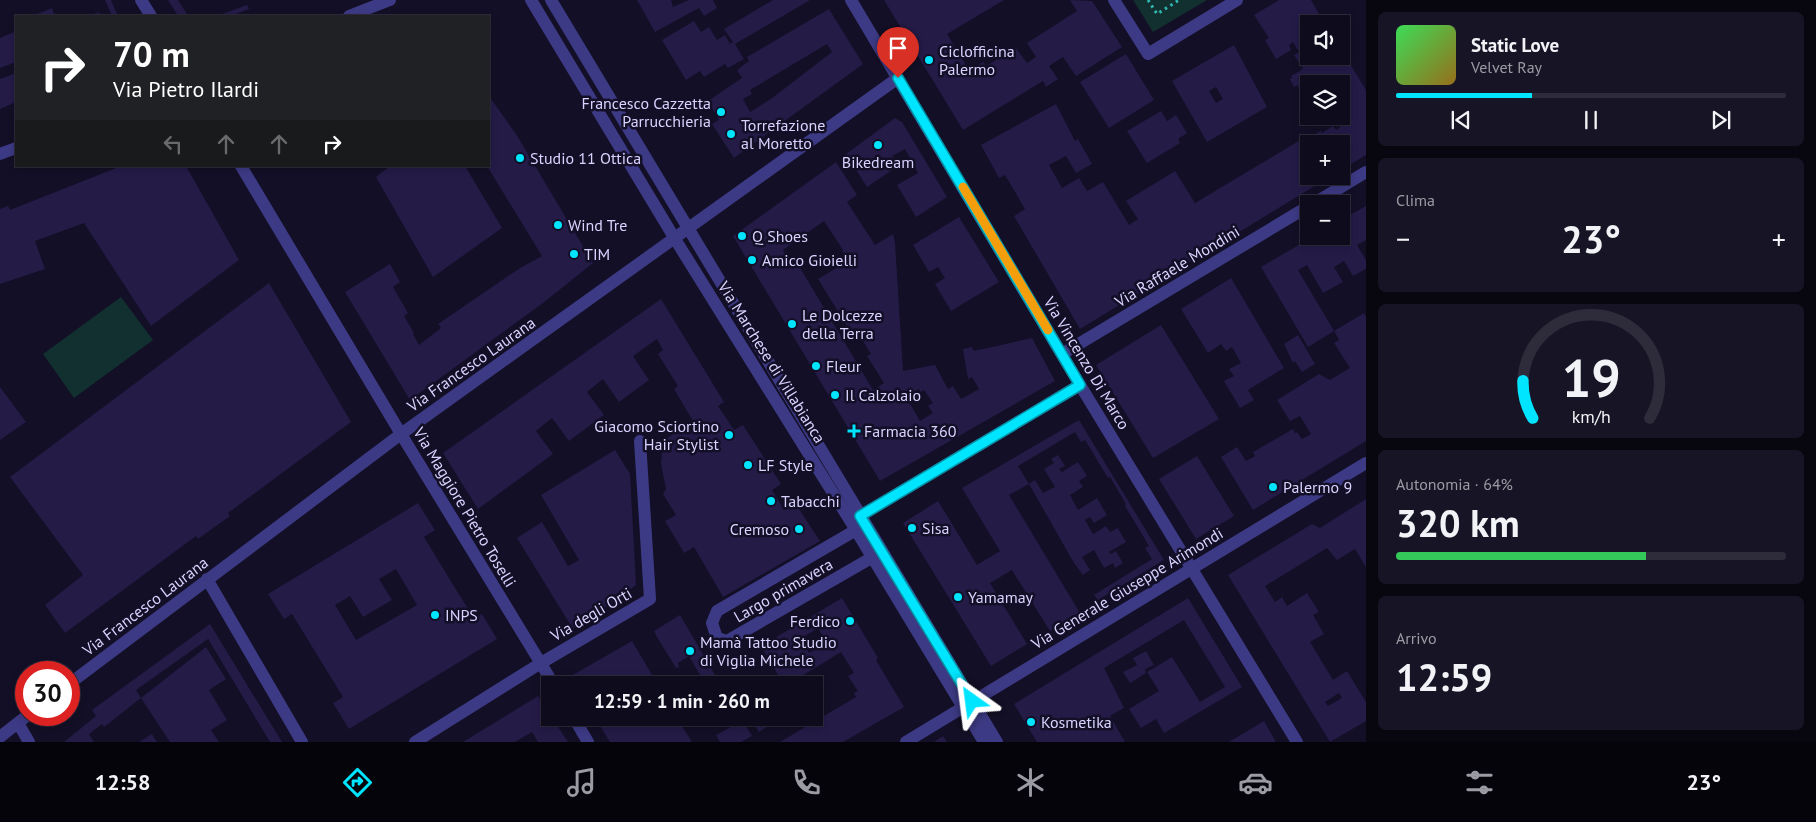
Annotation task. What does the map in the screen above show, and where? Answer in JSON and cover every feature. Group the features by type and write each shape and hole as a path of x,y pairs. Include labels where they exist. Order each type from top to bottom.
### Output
{"street":[{"path":"141,0 150,15"},
{"path":"352,15 390,0"},
{"name":"Via Marchese di Villabianca","path":"531,0 676,239 968,704 984,742"},
{"name":"Via Marchese di Villabianca","path":"551,0 688,229 856,523 872,557 968,704 997,742"},
{"name":"Via Vincenzo Di Marco","path":"851,0 1080,385 1297,742"},
{"path":"1114,0 1148,54 1237,0"},
{"name":"Via Francesco Laurana","path":"80,676 401,434 676,239 898,78"},
{"path":"0,154 15,148"},
{"name":"Via Maggiore Pietro Toselli","path":"242,167 401,434 549,676"},
{"path":"1328,195 1366,172"},
{"name":"Via Raffaele Mondini","path":"1062,354 1300,211"},
{"path":"856,523 1080,385"},
{"name":"Via degli Orti","path":"415,742 541,662 650,599 640,441"},
{"name":"Via Generale Giuseppe Arimondi","path":"906,742 1366,463"},
{"name":"Largo primavera","path":"856,523 717,611 712,623 717,638 727,642 872,557"},
{"path":"207,579 302,742"},
{"path":"0,737 15,725"},
{"path":"25,726 29,742"},
{"path":"579,726 588,742"}],"path":[{"path":"1148,0 1157,14 1179,0"}],"green space":[{"path":"1133,0 1207,0 1153,32"},
{"path":"121,297 153,340 74,398 43,354"}],"building":[{"path":"105,0 111,0 118,15 112,15"},
{"path":"168,0 178,0 187,15 177,15"},
{"path":"637,0 671,0 673,7 689,0 713,0 717,8 704,16 699,8 655,32"},
{"path":"773,0 810,0 735,44 744,59 728,68 725,64 704,77 700,71 686,80 662,40 694,21 701,32 709,27 717,40 725,35 730,44 733,42 724,29"},
{"path":"884,0 1004,0 947,34 969,70 983,62 986,66 1016,48 1027,63 1036,57 1027,43 1077,11 1070,0 1092,1 1122,47 1076,76 1063,57 1049,66 1058,79 1046,87 1043,81 963,130"},
{"path":"1279,0 1311,0 1320,15 1300,15 1300,64 1294,55 1299,52 1293,42 1289,45 1291,50 1276,59 1265,40 1269,38 1254,15"},
{"path":"247,5 249,9 234,15 220,15"},
{"path":"52,8 55,15 34,15"},
{"path":"829,9 863,64 734,158 712,124 719,120 708,101 742,78 737,70 749,61 747,57","holes":["827,44 832,52 771,99 750,112 743,99 752,94 750,90"]},
{"path":"14,32 15,35 15,62 0,68 0,38"},
{"path":"1234,45 1267,107 1207,142 1172,81","holes":["1216,87 1223,99 1216,103 1209,91"]},
{"path":"1126,54 1154,100 1109,128 1080,82"},
{"path":"1350,64 1366,90 1366,155 1350,165 1350,135 1314,135 1321,131 1322,133 1333,126 1336,130 1340,127 1339,125 1350,125 1350,75 1300,75 1300,90 1297,85 1294,87 1290,79 1292,78 1291,76 1303,69 1300,65"},
{"path":"15,73 15,102 0,109 0,79"},
{"path":"490,97 516,134 593,263 543,303 410,400 345,292 390,264 400,282 393,287 408,313 404,316 419,345 441,328 438,324 520,268 542,256 488,167 490,167"},
{"path":"1056,104 1075,141 1078,139 1092,164 1076,173 1066,156 1049,165 1062,188 1079,178 1087,191 1103,182 1129,225 1138,219 1126,201 1175,171 1195,203 1300,140 1300,185 1316,185 1080,329 1014,216 1025,209 1005,175 999,178 981,145"},
{"path":"1161,111 1167,121 1176,115 1187,133 1178,139 1180,143 1147,163 1127,131"},
{"path":"895,118 902,122 947,197 916,217 897,185 918,173 905,149 892,156 898,166 867,187 846,154"},
{"path":"836,162 857,195 847,202 875,245 893,234 903,371 935,365 948,389 953,386 961,399 979,389 972,377 968,379 963,349 972,347 974,351 1032,338 1055,381 880,481 733,236","holes":["824,221 848,261 818,279 850,331 855,328 871,354 867,356 884,383 873,390 799,266 794,267 783,250","919,389 920,392 924,390 933,403 928,406 933,413 920,421 906,397"]},
{"path":"118,167 187,167 239,260 151,326 84,223 35,241 45,269 0,284 0,209 8,206 10,210"},
{"path":"389,167 466,167 502,228 433,277 376,177"},
{"path":"1366,206 1366,240 1357,245 1366,260 1366,269 1353,276 1344,261 1334,267 1343,282 1323,293 1307,265 1298,270 1334,331 1308,347 1261,267 1300,244 1350,245 1350,215"},
{"path":"959,217 999,282 951,311 935,284 945,278 938,267 929,272 913,245"},
{"path":"1231,278 1284,368 1248,390 1254,400 1240,408 1224,381 1234,376 1229,369 1241,363 1232,347 1226,351 1221,344 1208,353 1181,309"},
{"path":"269,283 351,422 228,513 230,516 198,539 196,536 65,633 45,605 83,575 10,477"},
{"path":"661,299 724,402 718,406 734,430 743,425 781,484 772,490 784,510 795,503 820,541 723,597 694,547 684,553 665,521 676,515 663,494 666,489 661,464 663,441 693,421 674,389 678,386 658,354 663,350 657,339 633,356 649,380 619,402 603,379 587,392 604,415 569,441 552,418 536,431 553,454 478,509 443,453"},
{"path":"1364,313 1366,317 1366,441 1253,510 1221,457 1237,447 1246,461 1255,456 1253,452 1293,429 1302,439 1311,434 1300,416 1290,421 1277,400 1319,374 1330,380 1350,368 1334,343 1339,340 1334,331"},
{"path":"1161,325 1219,419 1153,458 1096,365"},
{"path":"1298,335 1315,364 1302,372 1295,361 1293,363 1284,344"},
{"path":"0,387 26,422 0,440"},
{"path":"1079,420 1164,560 1098,600 1094,595 1152,559 1145,548 1149,546 1110,477 1108,478 1085,440 1081,442 1075,432 1018,466 1029,484 1009,495 1080,613 1050,631 1012,570 990,583 1027,644 991,666 903,523 938,501 977,565 1000,551 962,488"},
{"path":"615,450 630,474 636,585 573,629 517,538 542,522 568,566 579,560 541,495"},
{"path":"1058,455 1065,466 1059,469 1062,472 1078,462 1087,476 1079,481 1083,487 1070,495 1078,510 1097,498 1107,515 1094,523 1090,517 1085,520 1093,534 1106,526 1110,532 1118,528 1126,542 1109,552 1111,554 1116,551 1123,563 1115,568 1113,563 1104,568 1094,550 1082,557 1090,570 1083,575 1074,563 1029,484 1035,480 1043,493 1055,487 1044,469 1054,463 1051,459"},
{"path":"1197,456 1234,516 1196,539 1159,479"},
{"path":"1366,499 1366,567 1355,549 1337,560 1327,548 1265,586 1275,602 1282,597 1287,606 1307,593 1319,612 1313,615 1324,634 1310,642 1333,680 1347,671 1366,702 1366,721 1330,742 1228,575 1312,524 1320,528","holes":["1339,693 1342,698 1328,706 1325,702"]},
{"name":"INPS","path":"418,503 435,530 424,537 474,619 482,614 497,639 349,729 333,703 343,697 292,614 284,619 268,594","holes":["396,569 417,605 356,640 335,605 350,596 363,617 392,600 379,579"]},
{"path":"842,598 878,658 876,660 904,707 843,742 780,742 807,726 823,726 823,717 856,697 854,693 858,691 848,676 854,673 841,652 802,676 779,676 761,646","holes":["818,628 826,642 809,653 800,639"]},
{"path":"1188,598 1242,687 1164,733 1156,719 1141,728 1129,709 1159,691 1147,672 1172,657 1200,702 1225,687 1184,620 1104,668 1124,708 1110,716 1125,742 1037,742 1014,704"},
{"path":"680,615 716,676 698,676 700,675 689,656 678,663 679,667 676,668 654,631"},
{"path":"210,624 282,742 270,742 208,639 136,690 141,698 104,727 102,724 89,734 94,742 64,742 96,716 92,710"},
{"path":"632,641 653,676 571,676"},
{"path":"206,647 226,679 209,690 227,720 211,730 219,742 170,742 141,698"},
{"path":"1146,651 1154,665 1145,669 1146,673 1130,683 1123,672 1137,665 1133,658"},
{"path":"538,696 541,701 541,726 557,726 568,742 538,742 532,732 515,742 463,742"},
{"path":"1264,721 1276,742 1229,742"},
{"path":"600,726 682,726 692,742 610,742"},
{"path":"746,726 752,736 741,742 720,742 716,735 731,727"},
{"path":"755,726 768,726 759,732"},
{"path":"152,734 157,742 139,742"},
{"path":"943,736 947,742 934,742"}],"slow traffic":[{"path":"963,187 1048,330"}],"place":[{"name":"Ciclofficina Palermo","path":"929,60"},
{"name":"Francesco Cazzetta Parrucchieria","path":"721,112"},
{"name":"Torrefazione al Moretto","path":"731,134"},
{"name":"Bikedream","path":"878,145"},
{"name":"Studio 11 Ottica","path":"520,158"},
{"name":"Wind Tre","path":"558,225"},
{"name":"Q Shoes","path":"742,236"},
{"name":"TIM","path":"574,254"},
{"name":"Amico Gioielli","path":"752,260"},
{"name":"Le Dolcezze della Terra","path":"792,324"},
{"name":"Fleur","path":"816,366"},
{"name":"Il Calzolaio","path":"835,395"},
{"name":"Farmacia 360","path":"854,431"},
{"name":"Giacomo Sciortino Hair Stylist","path":"729,435"},
{"name":"LF Style","path":"748,465"},
{"name":"Palermo 9","path":"1273,487"},
{"name":"Tabacchi","path":"771,501"},
{"name":"Sisa","path":"912,528"},
{"name":"Cremoso","path":"799,529"},
{"name":"Yamamay","path":"958,597"},
{"name":"INPS","path":"435,615"},
{"name":"Ferdico","path":"850,621"},
{"name":"Mamà Tattoo Studio di Viglia Michele","path":"690,651"},
{"name":"Kosmetika","path":"1031,722"}],"route":[{"path":"898,78 1080,385 860,516 972,701"}]}
